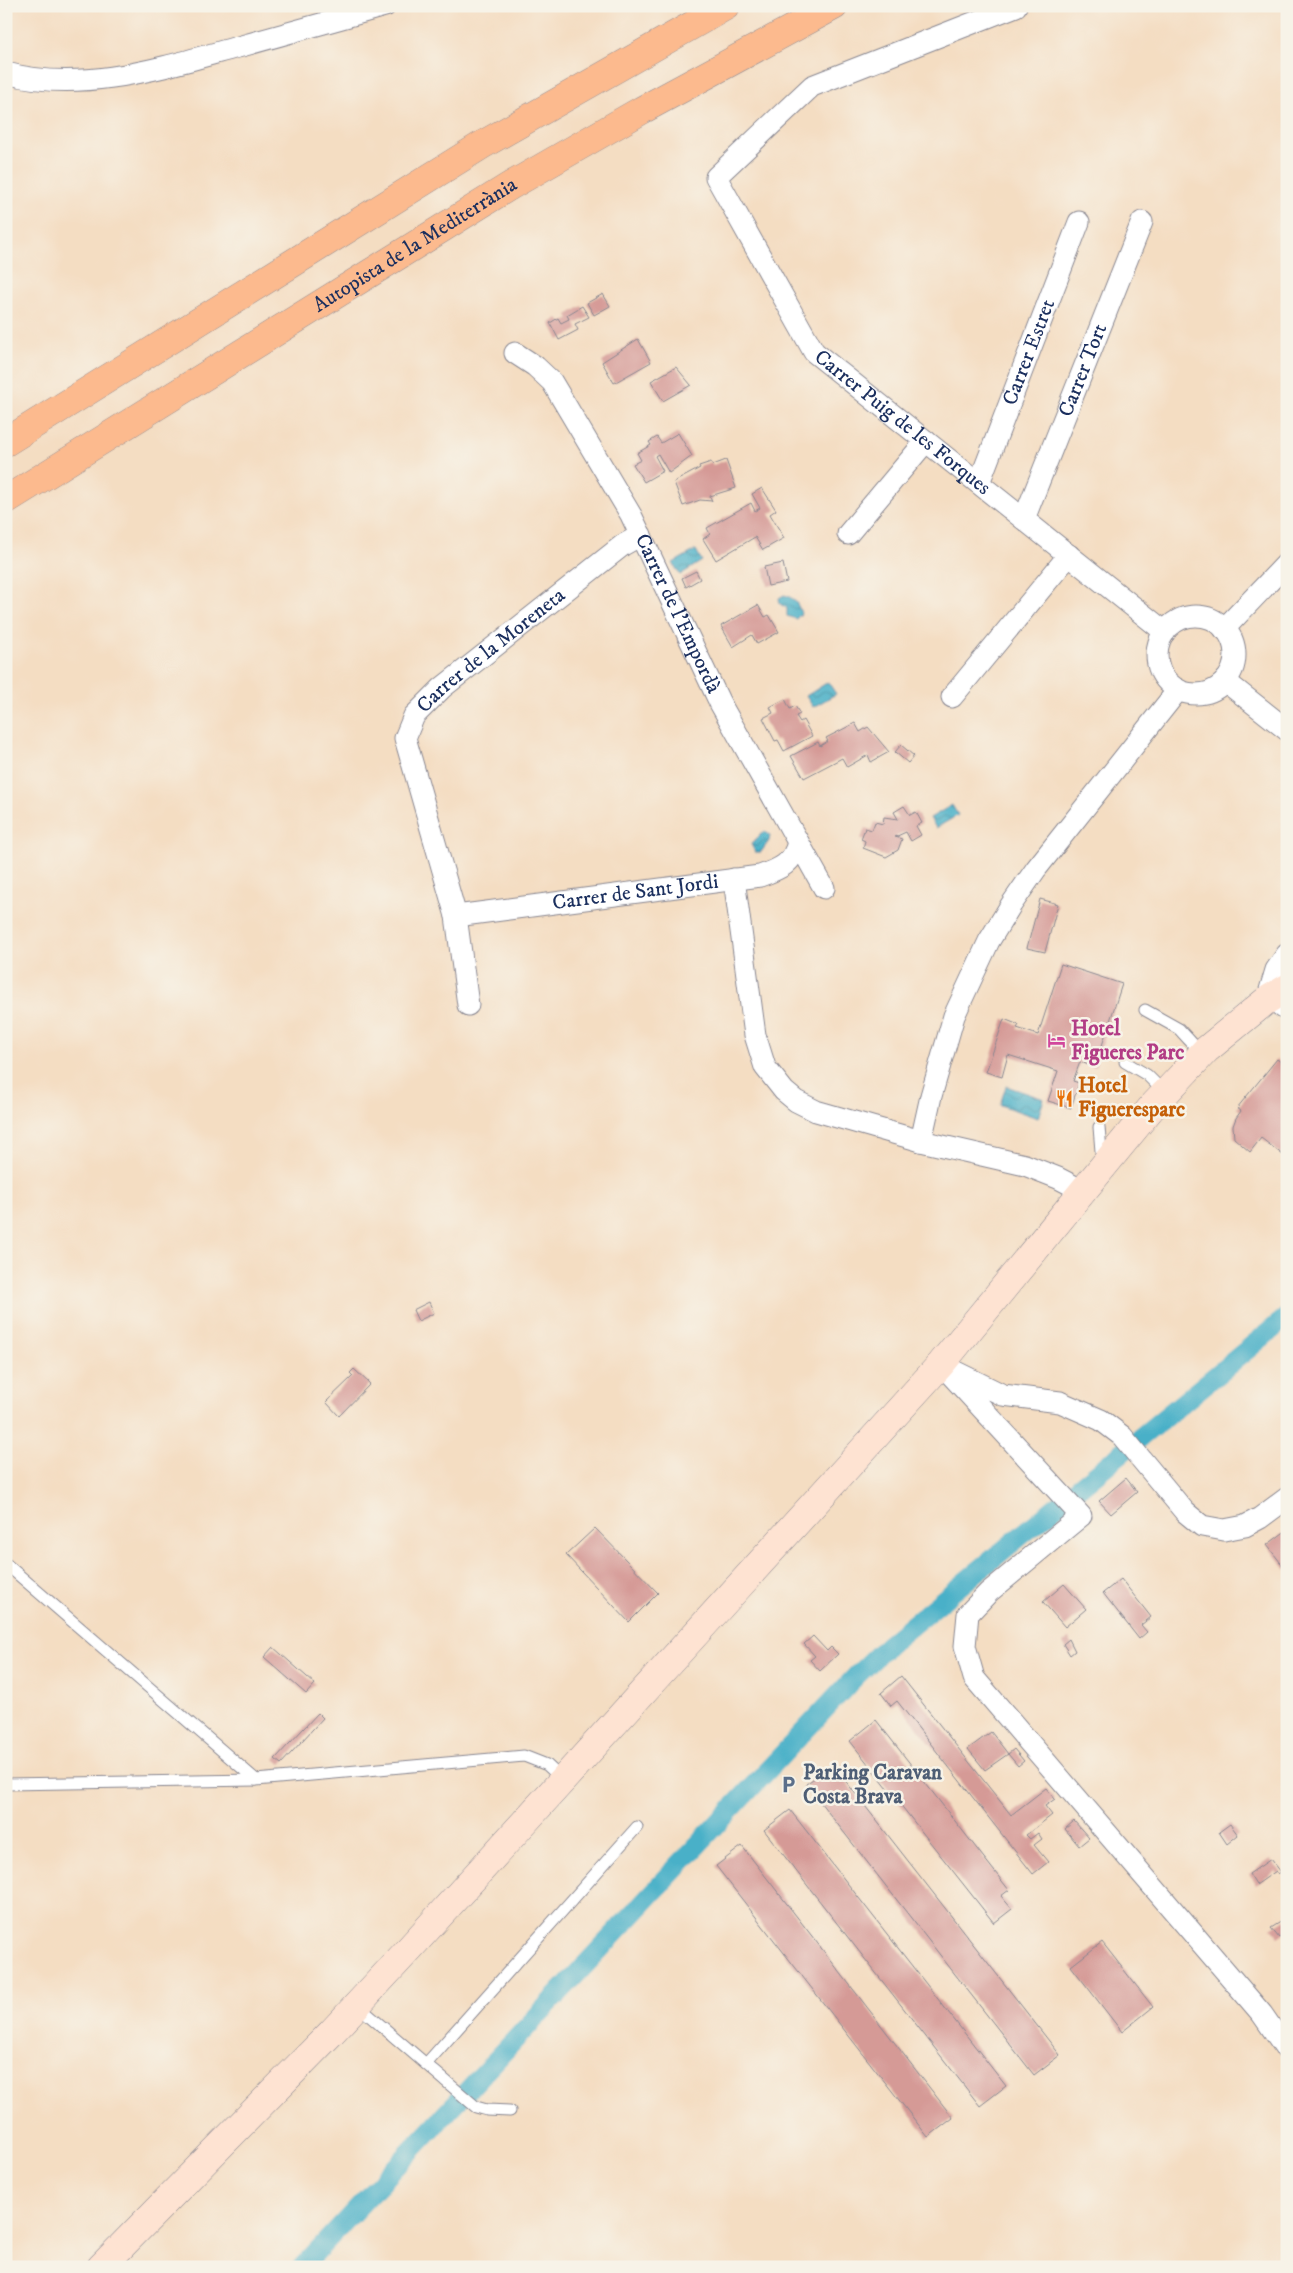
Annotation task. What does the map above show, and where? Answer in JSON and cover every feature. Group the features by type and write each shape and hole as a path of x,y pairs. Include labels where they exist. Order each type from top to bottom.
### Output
{"highway":[{"path":"6,442 482,145 726,6"},
{"name":"Autopista de la Mediterrània","path":"6,500 510,186 642,110 834,6"}],"main road":[{"path":"101,2267 357,2005 564,1780 941,1364 1165,1093 1202,1054 1280,1002"}],"street":[{"path":"6,74 54,81 91,80 115,76 196,58 385,6"},
{"name":"Carrer Puig de les Forques","path":"1016,6 812,86 716,176 814,352 1165,632"},
{"name":"Carrer Estret","path":"979,484 1079,222"},
{"name":"Carrer Tort","path":"1024,519 1142,222"},
{"name":"Carrer de l'Empordà","path":"515,353 535,366 552,382 641,536 720,703 824,888"},
{"path":"848,534 926,441"},
{"name":"Carrer de la Moreneta","path":"468,1006 456,916 405,738 414,716 450,682 623,545 641,536"},
{"path":"952,697 1069,555"},
{"path":"1224,628 1287,563"},
{"path":"1194,617 1213,621 1224,628 1231,638 1234,661 1231,672 1225,681 1215,690 1203,694 1190,694 1178,690 1167,681 1160,670 1157,657 1159,643 1165,632 1175,622 1194,617"},
{"path":"1225,681 1287,730"},
{"path":"921,1141 931,1096 954,1016 989,941 1010,905 1036,869 1178,690"},
{"name":"Carrer de Sant Jordi","path":"456,916 760,876 779,870 791,861 798,842"},
{"path":"734,879 755,1035 766,1067 773,1079 796,1101 816,1111 921,1141 1025,1165 1083,1190"},
{"path":"1280,1002 1276,970 1287,954"},
{"path":"941,1364 1004,1395 1060,1402 1102,1420 1122,1436 1185,1512 1202,1526 1224,1530 1245,1526 1260,1518 1287,1498"},
{"path":"941,1364 1081,1516 988,1592 968,1614 965,1646 974,1678 1262,2014 1287,2050"}],"lane":[{"path":"1144,1010 1179,1029 1202,1054"},
{"path":"1125,1062 1148,1075 1165,1093"},
{"path":"1099,1127 1103,1167"},
{"path":"6,1564 256,1780"},
{"path":"6,1784 256,1780 524,1756 547,1766 564,1780"},
{"path":"426,2064 637,1827"},
{"path":"357,2005 476,2107 487,2110 510,2111"}],"water":[{"path":"696,550 702,561 680,575 673,563"},
{"path":"784,595 796,602 799,608 801,614 796,619 787,616 787,608 780,604 779,598"},
{"path":"828,682 836,694 813,707 806,696"},
{"path":"952,805 958,815 936,828 930,818"},
{"path":"764,831 770,835 769,841 761,852 755,852 751,844"},
{"path":"1006,1086 1044,1099 1038,1118 1000,1105"}],"building":[{"path":"603,294 610,306 594,315 587,303"},
{"path":"582,306 589,317 575,324 578,330 559,340 550,323 558,318 561,323 569,319 567,315"},
{"path":"638,339 651,362 614,383 602,362"},
{"path":"676,367 691,385 663,401 651,381"},
{"path":"678,433 692,456 669,473 658,454 655,456 663,471 644,482 633,464 641,460 637,453 651,445 649,442 657,437 661,443"},
{"path":"726,460 736,488 710,496 712,501 700,500 683,506 674,482 700,468 699,466 711,462 713,465"},
{"path":"762,488 776,510 770,514 784,538 763,550 755,537 716,560 703,539 710,534 707,528 751,503 755,511 760,508 752,494"},
{"path":"783,563 787,582 768,586 764,567"},
{"path":"696,571 700,579 686,587 682,578"},
{"path":"758,605 765,617 769,615 779,632 757,644 752,635 733,647 721,626"},
{"path":"785,699 790,709 795,706 800,714 796,716 800,722 803,720 812,736 784,751 778,740 775,741 763,718 773,713 770,707"},
{"path":"855,723 860,732 868,727 889,752 871,762 868,755 847,767 842,758 804,778 791,756 818,742 820,746 828,741 826,738"},
{"path":"901,745 914,756 908,763 895,752"},
{"path":"904,806 910,815 916,812 922,823 916,826 921,835 911,841 906,832 895,837 902,839 898,850 886,857 863,848 865,841 861,839 865,828 872,830 875,822 883,824 884,817 898,819 894,812"},
{"path":"1040,899 1058,904 1045,952 1027,948"},
{"path":"1061,964 1122,984 1095,1067 1080,1062 1073,1081 1079,1083 1071,1108 1048,1101 1058,1071 1008,1055 1002,1077 986,1072 1004,1019 1019,1025 1017,1028 1038,1035"},
{"path":"1287,1057 1287,1150 1283,1155 1261,1138 1250,1152 1234,1138 1233,1126 1241,1111 1237,1108 1277,1059 1282,1063"},
{"path":"429,1302 434,1313 418,1321 413,1310"},
{"path":"354,1369 370,1384 339,1416 326,1402 353,1376 350,1373"},
{"path":"1126,1478 1137,1492 1111,1514 1099,1501"},
{"path":"595,1528 658,1593 629,1622 566,1555"},
{"path":"1287,1530 1287,1571 1267,1545"},
{"path":"1121,1579 1151,1617 1141,1625 1147,1632 1139,1639 1103,1593"},
{"path":"1064,1584 1086,1609 1065,1627 1043,1602"},
{"path":"813,1636 827,1651 831,1647 838,1654 820,1671 810,1660 815,1656 804,1644"},
{"path":"1069,1639 1075,1651 1070,1655 1063,1644"},
{"path":"273,1647 315,1684 306,1694 264,1657"},
{"path":"901,1676 1011,1815 1046,1788 1055,1799 1045,1806 1052,1815 1026,1835 1030,1839 1038,1833 1042,1839 1034,1845 1048,1862 1033,1874 897,1701 891,1706 881,1693"},
{"path":"318,1713 323,1718 281,1764 275,1759"},
{"path":"876,1720 1009,1890 1001,1896 1012,1909 994,1923 850,1741"},
{"path":"991,1732 1008,1754 985,1770 968,1749"},
{"path":"1014,1749 1024,1761 1018,1766 1008,1754"},
{"path":"833,1765 1060,2055 1034,2075 806,1784"},
{"path":"790,1810 1006,2086 980,2106 764,1830"},
{"path":"1074,1821 1089,1838 1079,1846 1065,1829"},
{"path":"1230,1824 1238,1835 1227,1844 1219,1832"},
{"path":"742,1846 953,2118 928,2137 716,1866"},
{"path":"1271,1859 1281,1872 1278,1874 1276,1871 1256,1885 1249,1874"},
{"path":"1287,1918 1287,1932 1279,1938 1271,1928"},
{"path":"1102,1942 1153,2007 1122,2032 1071,1966"}],"waterway":[{"path":"302,2267 856,1676 888,1645 1287,1317"}],"place":[{"name":"Hotel Figueres Parc","path":"1057,1041"},
{"name":"Hotel Figueresparc","path":"1064,1098"},
{"name":"Parking Caravan Costa Brava","path":"789,1785"}]}
